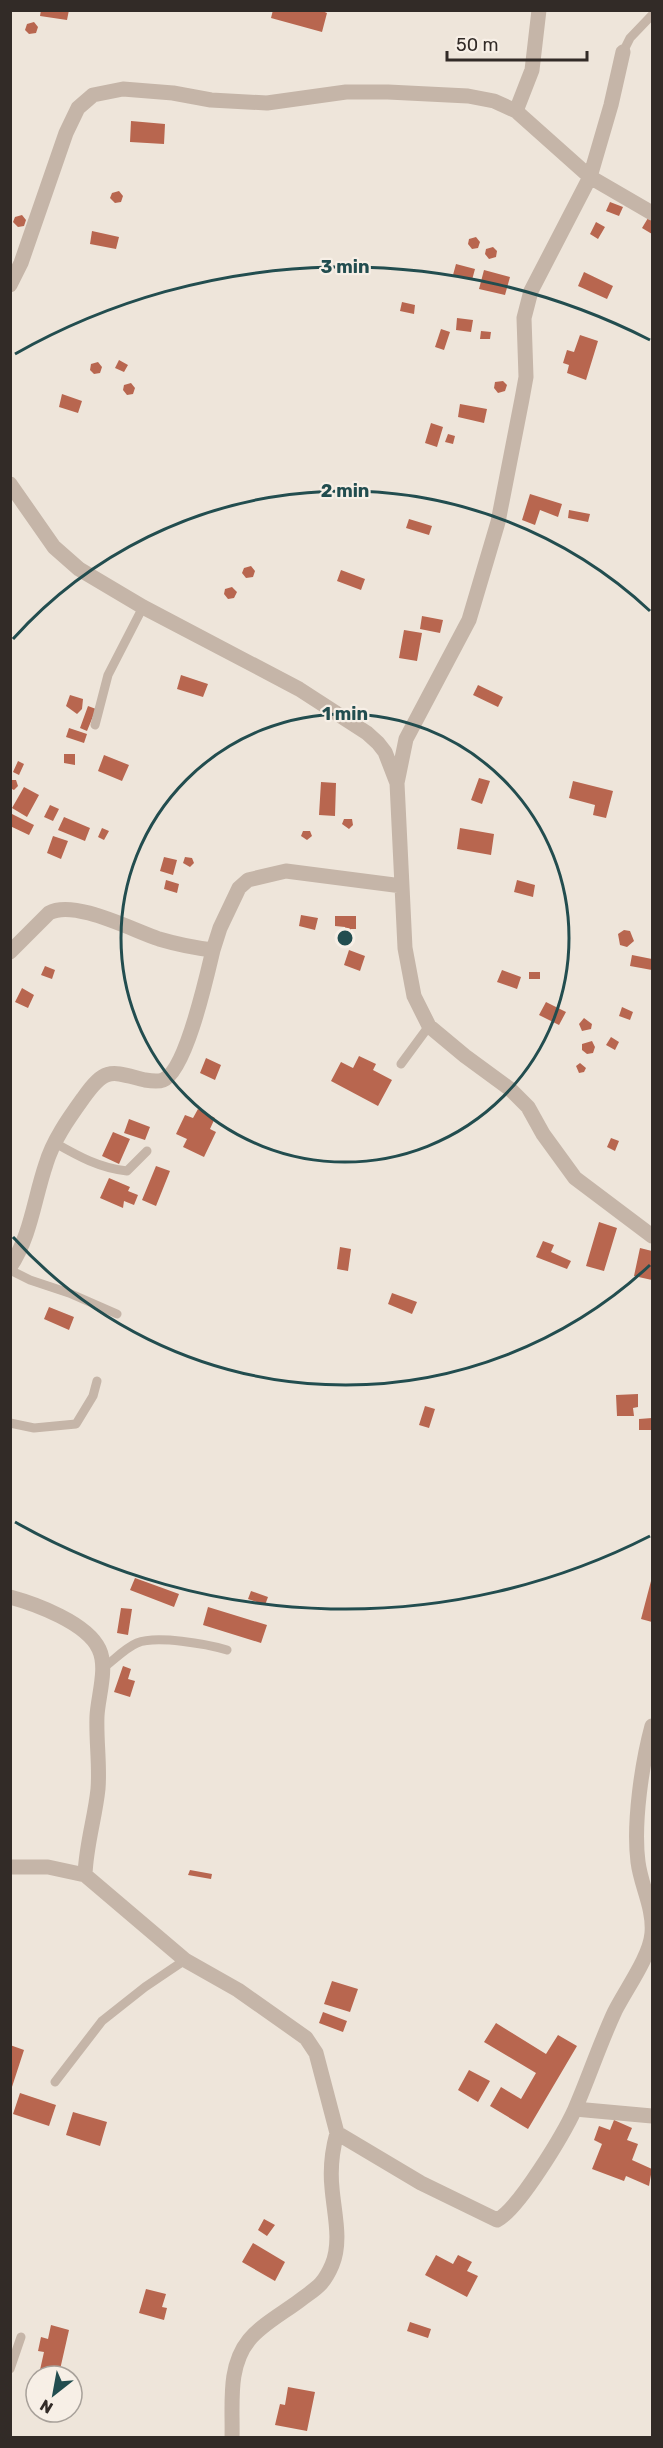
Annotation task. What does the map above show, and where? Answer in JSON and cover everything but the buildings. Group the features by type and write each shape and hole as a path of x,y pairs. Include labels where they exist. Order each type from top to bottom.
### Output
{"street":[{"path":"516,111 532,70 539,10"},
{"path":"622,52 611,105 590,177 531,291 524,318 526,377 498,522 469,620 405,739 397,783 405,948 414,996 429,1026 510,1089 528,1107 543,1134 575,1178 652,1236"},
{"path":"10,285 21,263 66,132 78,108 93,95 123,89 173,93 212,100 267,103 346,92 468,96 494,102 516,111 590,177 652,213"},
{"path":"10,484 54,547 79,569 143,607 299,689 367,733 385,752 397,783"},
{"path":"10,1268 27,1235 46,1163 55,1143 98,1079 115,1072 151,1081 161,1081 168,1077 179,1059 201,1005 220,928 239,888 248,880 286,871 402,886"},
{"path":"10,952 49,913 65,908 82,911 160,939 213,950"},
{"path":"10,1597 44,1608 78,1627 98,1647 103,1668 97,1717 98,1790 86,1849 85,1875"},
{"path":"337,2133 421,2183 497,2220 507,2214 566,2129 602,2040 644,1958 652,1935 651,1907 638,1863 638,1821 645,1750 652,1726"},
{"path":"10,1867 48,1867 85,1875 185,1960 237,1990 306,2038 316,2054 337,2133 332,2151 332,2185 338,2246 320,2287 249,2339 238,2356 234,2368 232,2438"},
{"path":"575,2109 652,2116"}],"lane":[{"path":"622,52 630,38 652,15"},
{"path":"95,725 108,675 143,607"},
{"path":"401,1064 429,1026"},
{"path":"55,1143 90,1162 126,1171 147,1151"},
{"path":"10,1268 30,1280 69,1293 117,1314"},
{"path":"10,1423 34,1428 76,1424 93,1396 97,1381"},
{"path":"103,1668 138,1642 188,1642 226,1650"},
{"path":"56,2082 102,2021 145,1987 185,1960"},
{"path":"10,2369 21,2337"}]}
